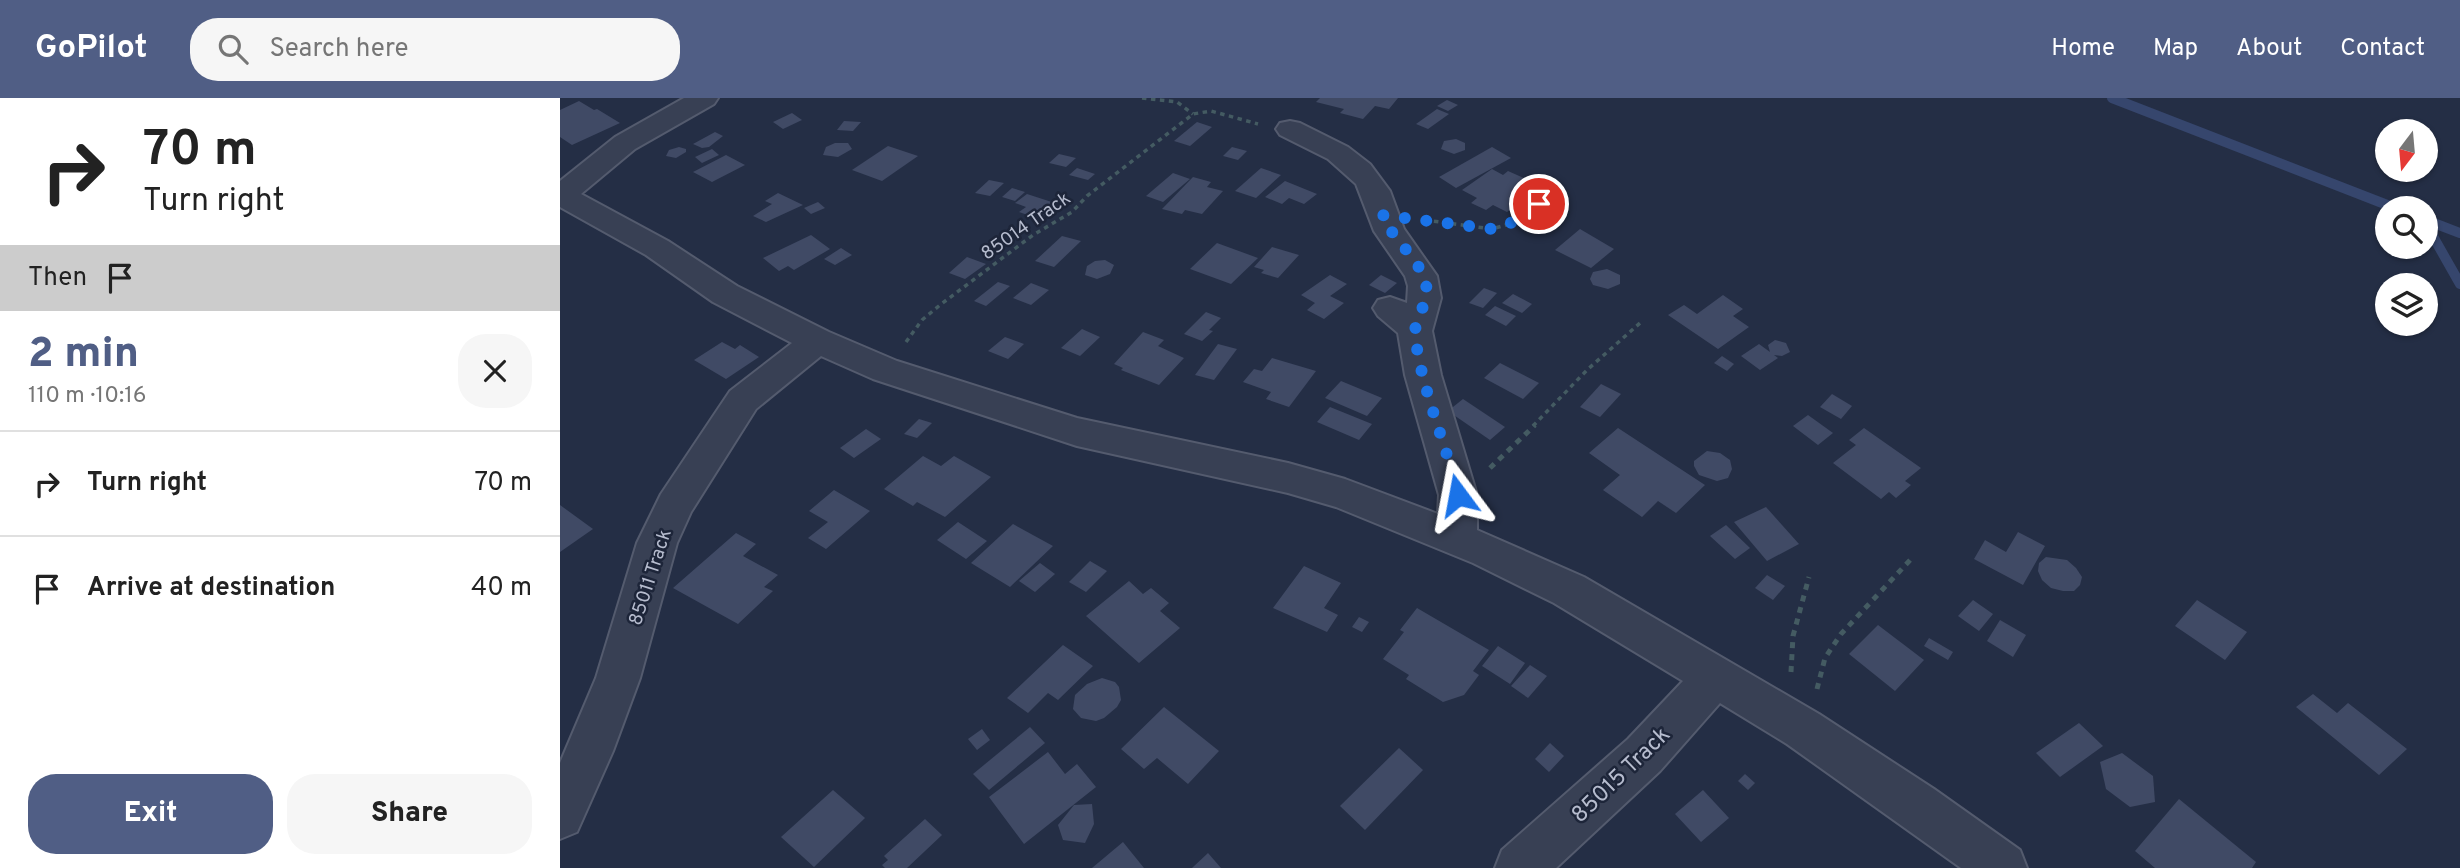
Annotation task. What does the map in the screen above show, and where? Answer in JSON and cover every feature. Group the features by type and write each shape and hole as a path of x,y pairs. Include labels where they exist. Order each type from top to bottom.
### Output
{"street":[{"path":"704,98 625,143 560,196 626,229 725,294 817,341 885,370 1077,432 1288,478 1345,494 1457,538 1569,590 1803,729 2003,868"},
{"path":"1290,130 1333,151 1362,173 1375,190 1382,215 1391,232 1424,277 1425,302 1402,319 1423,375 1458,495 1457,538"},
{"name":"85011 Track","path":"560,815 590,751 618,678 657,543 675,505 743,400 817,341"},
{"name":"85015 Track","path":"1520,868 1644,755 1716,676"}],"path":[{"path":"1142,98 1178,103 1190,109 1193,114 1211,111 1290,130"},
{"name":"85014 Track","path":"885,370 922,320 1033,234 1072,212 1087,196 1193,114"},
{"path":"1382,215 1492,229 1509,224 1539,204"},
{"path":"1458,495 1510,451 1587,370 1640,323"},
{"path":"1803,729 1817,691 1825,658 1850,624 1912,558"},
{"path":"1803,729 1791,691 1790,657 1797,618 1810,577"}],"building":[{"path":"1320,98 1398,98 1389,109 1375,106 1363,119 1340,113 1344,109 1316,102"},
{"path":"1447,100 1458,105 1448,111 1437,106"},
{"path":"579,101 620,123 572,145 560,137 560,110"},
{"path":"1437,109 1449,114 1428,129 1416,124"},
{"path":"792,113 802,120 783,129 773,122"},
{"path":"844,121 861,122 853,131 837,130"},
{"path":"1197,122 1212,127 1190,146 1174,141"},
{"path":"715,132 723,136 709,147 702,148 693,144"},
{"path":"1456,139 1465,143 1465,150 1454,154 1441,149 1444,141"},
{"path":"835,143 848,143 852,149 838,157 823,155 826,147"},
{"path":"888,146 918,156 882,181 852,170"},
{"path":"679,147 686,149 686,152 676,158 666,156 669,150"},
{"path":"1232,147 1247,151 1238,160 1223,156"},
{"path":"1492,147 1511,158 1456,188 1439,177"},
{"path":"712,149 719,155 702,163 695,157"},
{"path":"1059,154 1076,158 1066,167 1049,163"},
{"path":"726,155 745,165 712,182 693,172"},
{"path":"1077,168 1095,174 1088,180 1069,175"},
{"path":"1261,168 1281,175 1256,198 1235,191"},
{"path":"1492,169 1503,175 1508,171 1528,180 1521,186 1534,192 1507,212 1493,205 1486,210 1471,203 1477,198 1462,190"},
{"path":"1173,173 1190,179 1163,202 1146,196"},
{"path":"1193,177 1211,182 1207,187 1223,191 1202,214 1185,210 1182,214 1162,209"},
{"path":"989,180 1004,183 990,196 975,193"},
{"path":"1285,181 1317,194 1304,204 1289,198 1282,204 1265,197"},
{"path":"1012,188 1025,192 1015,201 1002,197"},
{"path":"778,193 803,205 766,222 753,216 772,204 765,201"},
{"path":"1027,194 1061,205 1042,220 1019,212 1026,207 1015,203"},
{"path":"818,202 825,208 811,214 804,208"},
{"path":"1580,229 1614,249 1591,268 1555,250"},
{"path":"811,235 830,249 794,270 788,266 779,271 763,258"},
{"path":"1062,236 1081,241 1054,267 1035,261"},
{"path":"1217,243 1258,258 1231,284 1190,269"},
{"path":"1272,247 1299,255 1278,278 1261,273 1264,270 1254,267"},
{"path":"841,248 852,255 835,265 824,259"},
{"path":"967,257 986,264 965,279 949,273"},
{"path":"1105,260 1114,265 1110,274 1097,279 1085,275 1087,266 1095,261"},
{"path":"1607,269 1620,275 1620,284 1608,289 1593,285 1590,279 1593,272"},
{"path":"1330,275 1347,284 1330,296 1344,303 1324,319 1307,310 1315,303 1301,295"},
{"path":"1381,275 1397,283 1385,293 1369,285"},
{"path":"998,282 1010,286 986,306 974,301"},
{"path":"1031,283 1049,290 1031,305 1013,298"},
{"path":"1484,288 1497,293 1483,308 1469,303"},
{"path":"1513,294 1532,304 1522,313 1502,303"},
{"path":"1723,295 1743,309 1733,316 1749,327 1718,349 1668,315 1684,305 1697,314"},
{"path":"1495,306 1516,316 1506,326 1485,315"},
{"path":"1206,312 1221,318 1209,330 1213,331 1202,341 1184,334"},
{"path":"1082,329 1100,337 1080,356 1061,348"},
{"path":"1143,332 1164,340 1158,346 1184,358 1159,385 1121,370 1123,368 1114,364"},
{"path":"1005,337 1024,344 1008,359 988,351"},
{"path":"1775,340 1786,343 1790,352 1782,356 1774,355 1778,358 1760,370 1741,356 1759,344 1770,352 1768,345"},
{"path":"722,342 735,349 740,345 759,357 726,379 694,360"},
{"path":"1218,344 1237,349 1214,380 1195,375"},
{"path":"1722,356 1734,364 1727,371 1714,363"},
{"path":"1272,358 1316,371 1289,407 1266,399 1271,392 1243,382 1254,369 1262,371"},
{"path":"1500,363 1539,383 1523,399 1484,378"},
{"path":"1341,381 1382,398 1367,416 1325,398"},
{"path":"1601,384 1621,394 1600,417 1580,407"},
{"path":"1832,394 1852,406 1841,419 1820,407"},
{"path":"1463,399 1505,427 1490,440 1448,411"},
{"path":"1330,407 1372,424 1359,440 1317,422"},
{"path":"1808,415 1833,433 1818,445 1793,426"},
{"path":"919,419 932,423 917,438 904,434"},
{"path":"1618,428 1705,485 1676,513 1658,501 1642,517 1603,490 1620,475 1589,453"},
{"path":"1864,428 1921,468 1905,481 1911,485 1896,498 1889,492 1881,499 1833,463 1856,445 1849,440"},
{"path":"866,429 881,439 854,458 840,448"},
{"path":"1707,451 1720,453 1730,460 1732,469 1728,478 1717,481 1699,475 1694,461"},
{"path":"923,456 941,466 954,456 991,477 945,517 917,502 913,506 884,489"},
{"path":"834,490 870,511 826,549 808,538 828,522 809,511"},
{"path":"560,505 593,529 560,552"},
{"path":"1766,507 1799,544 1767,561 1734,522"},
{"path":"958,522 987,541 966,559 937,540"},
{"path":"1013,524 1053,546 1010,587 971,563"},
{"path":"1726,525 1750,548 1735,559 1710,536"},
{"path":"2018,532 2045,546 2023,585 1974,559 1985,540 2006,552"},
{"path":"736,533 756,544 743,556 778,575 764,587 773,591 738,624 673,588"},
{"path":"2046,557 2067,560 2076,568 2082,577 2080,585 2074,591 2051,588 2042,580 2038,571 2039,563"},
{"path":"1090,561 1107,571 1086,592 1069,582"},
{"path":"1040,563 1055,574 1035,592 1019,581"},
{"path":"1304,566 1341,583 1324,608 1338,615 1327,632 1273,608"},
{"path":"1767,575 1785,586 1773,600 1755,588"},
{"path":"1129,581 1143,594 1151,588 1169,603 1160,611 1180,628 1139,663 1086,616"},
{"path":"1973,600 1993,614 1979,631 1958,616"},
{"path":"2197,600 2247,632 2225,660 2175,626"},
{"path":"1417,608 1489,650 1473,671 1479,675 1464,695 1443,702 1406,679 1409,675 1383,659 1404,632 1400,630"},
{"path":"1359,617 1369,622 1362,632 1352,627"},
{"path":"2000,620 2026,635 2013,657 1987,641"},
{"path":"1878,625 1924,660 1895,691 1849,654"},
{"path":"1929,638 1953,652 1948,660 1924,646"},
{"path":"1063,645 1093,666 1058,700 1048,693 1028,713 1007,698"},
{"path":"1498,646 1525,663 1510,684 1482,666"},
{"path":"1530,665 1547,676 1528,698 1511,686"},
{"path":"1102,678 1115,682 1119,687 1121,700 1104,718 1096,721 1081,718 1073,709 1075,695 1087,684"},
{"path":"2313,694 2337,713 2348,703 2407,749 2379,775 2296,707"},
{"path":"1164,707 1219,751 1188,784 1157,758 1144,769 1121,749"},
{"path":"2079,723 2103,746 2060,777 2036,753"},
{"path":"1030,727 1045,743 989,790 973,774"},
{"path":"982,729 990,740 977,750 968,739"},
{"path":"1550,743 1564,756 1549,772 1535,759"},
{"path":"1399,748 1423,770 1365,830 1340,806"},
{"path":"1048,752 1065,774 1077,764 1096,787 1024,844 989,797"},
{"path":"2122,753 2153,776 2155,802 2130,807 2106,789 2100,762"},
{"path":"1745,774 1755,783 1748,790 1738,781"},
{"path":"833,790 865,818 814,867 781,837"},
{"path":"1703,790 1729,818 1701,842 1675,814"},
{"path":"2179,799 2256,862 2252,868 2155,868 2135,851"},
{"path":"1092,804 1094,824 1085,843 1063,840 1058,825 1074,805"},
{"path":"925,819 942,835 907,868 885,868 882,865 888,860 884,856"},
{"path":"1123,842 1144,868 1092,868"},
{"path":"1208,853 1221,868 1192,868"}],"waterway":[{"path":"2112,98 2375,200"},
{"path":"2438,225 2460,233"},
{"path":"2438,245 2460,284"}],"route":[{"path":"1458,495 1423,375 1415,331 1425,302 1424,277 1382,215 1492,229 1509,224 1539,204"}]}
